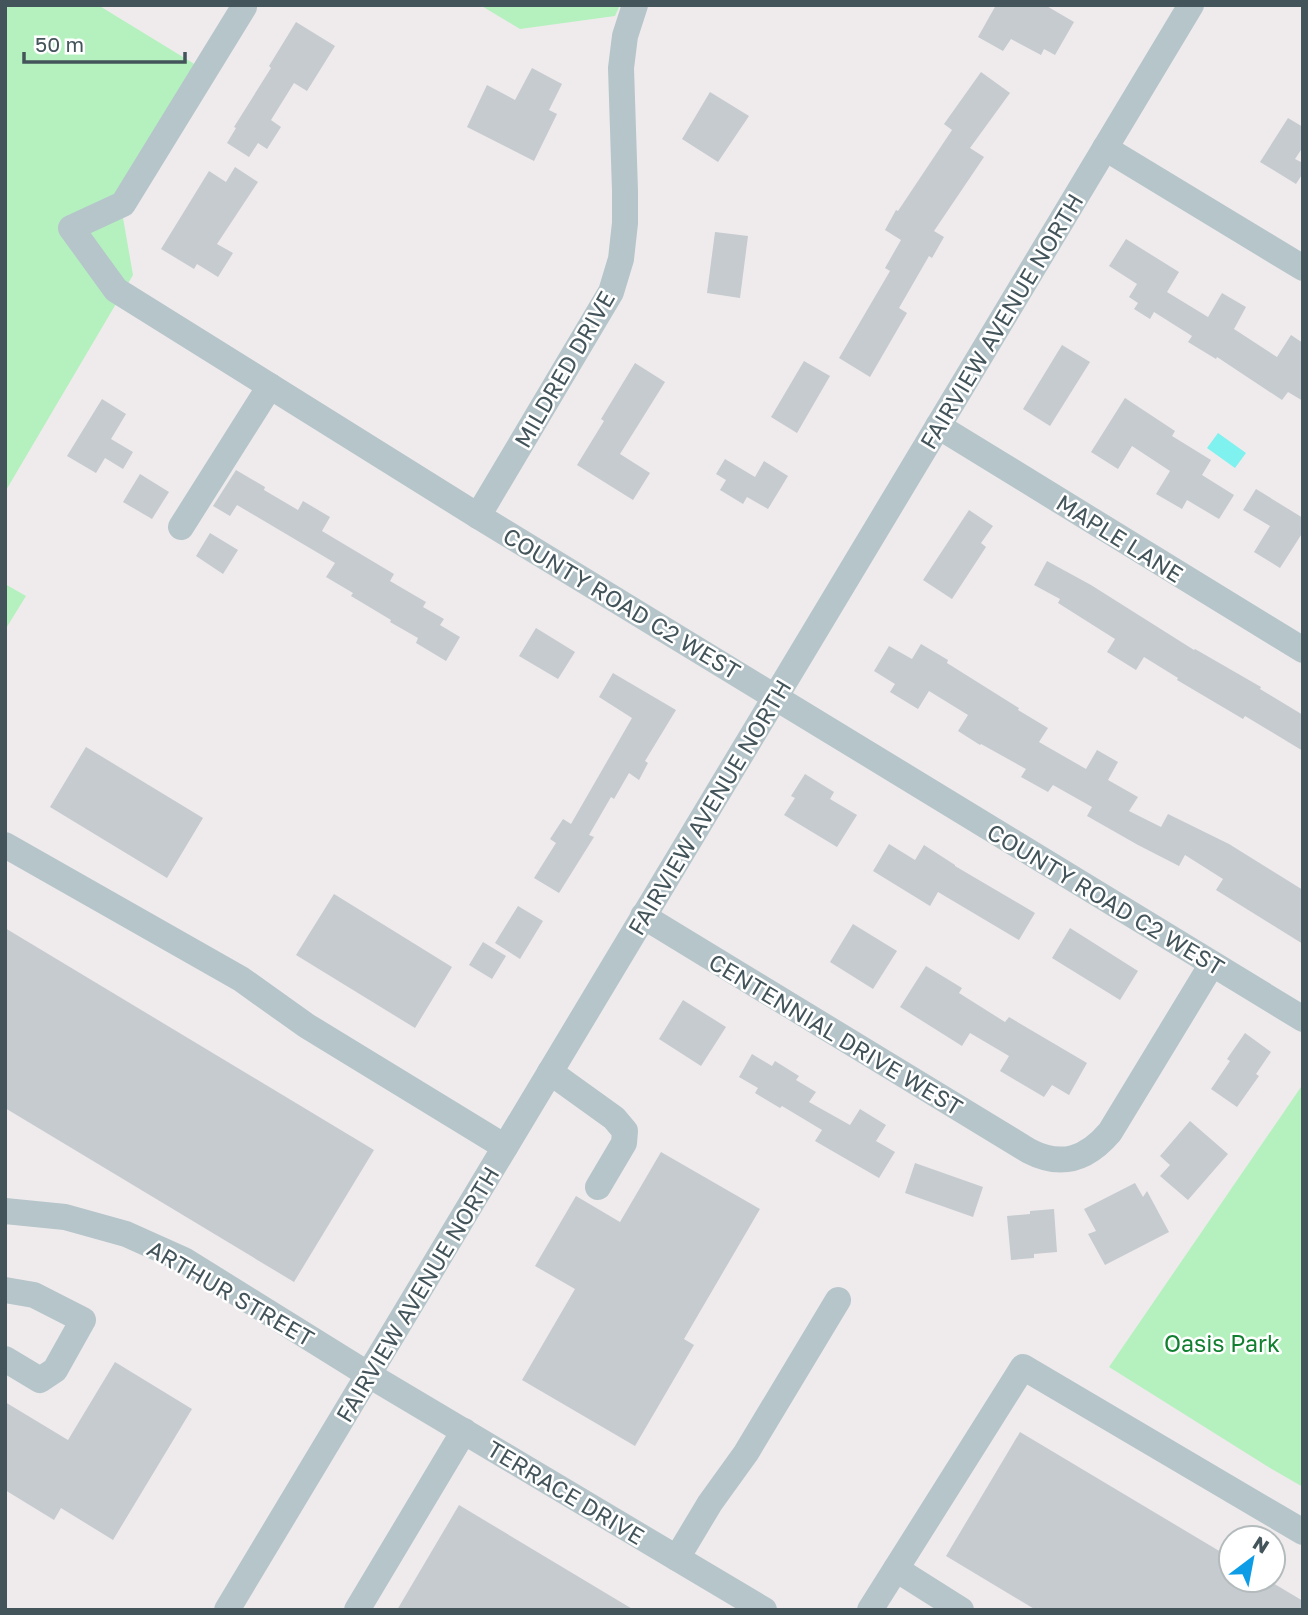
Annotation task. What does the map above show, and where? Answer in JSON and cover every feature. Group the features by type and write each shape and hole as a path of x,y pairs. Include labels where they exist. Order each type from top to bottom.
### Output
{"street":[{"name":"MILDRED DRIVE","path":"478,516 611,292 618,270 624,235 625,191 621,68 625,36 635,5"},
{"name":"FAIRVIEW AVENUE NORTH","path":"227,1610 1191,5"},
{"name":"COUNTY ROAD C2 WEST","path":"244,7 122,204 71,228 116,290 478,516 1303,1019"},
{"path":"1105,148 1303,268"},
{"path":"181,527 270,386"},
{"name":"MAPLE LANE","path":"938,426 1303,650"},
{"path":"5,845 242,979 307,1026 505,1147"},
{"name":"CENTENNIAL DRIVE WEST","path":"643,916 1028,1152 1053,1160 1084,1154 1099,1145 1110,1132 1212,964"},
{"path":"550,1072 614,1118 625,1131 624,1143 598,1187"},
{"name":"ARTHUR STREET","path":"5,1211 65,1217 126,1234 184,1260 369,1375"},
{"path":"5,1290 34,1295 83,1320 55,1370 40,1380 5,1359"},
{"path":"677,1558 709,1503 746,1453 838,1300"},
{"path":"870,1610 1023,1367 1303,1532"},
{"name":"TERRACE DRIVE","path":"369,1375 764,1610"},
{"path":"358,1610 464,1431"},
{"path":"896,1570 961,1610"}],"green space":[{"path":"5,5 98,5 196,65 118,189 133,275 5,492"},
{"path":"480,5 620,5 615,16 520,29"},
{"path":"5,584 26,596 5,630"},
{"name":"Oasis Park","path":"1303,1084 1303,1487 1109,1367"}],"water":[{"path":"1218,433 1246,453 1235,468 1207,448"}],"building":[{"path":"996,5 1045,5 1074,22 1055,55 1044,49 1041,55 1011,39 1003,51 978,37"},
{"path":"296,22 335,46 307,91 294,83 271,120 281,127 267,149 258,143 249,157 227,143"},
{"path":"532,68 562,84 549,110 557,114 534,161 467,127 487,85 515,100"},
{"path":"981,72 1010,93 970,148 984,157 934,231 944,237 932,258 929,256 899,308 907,313 870,377 839,358 890,271 885,268 901,240 885,230 952,130 944,124"},
{"path":"710,92 749,116 718,162 682,139"},
{"path":"1288,118 1303,127 1303,147 1295,159 1303,163 1303,173 1296,184 1260,162"},
{"path":"235,167 258,182 217,244 233,253 218,277 197,264 194,269 161,249 209,171 226,182"},
{"path":"715,232 748,236 740,298 707,293"},
{"path":"1126,239 1179,272 1167,292 1208,317 1222,293 1246,307 1234,329 1277,357 1291,335 1303,343 1303,401 1288,392 1282,400 1217,357 1216,359 1188,342 1192,336 1154,312 1150,319 1134,309 1138,303 1129,297 1137,284 1109,266"},
{"path":"1062,345 1090,362 1050,426 1023,409"},
{"path":"804,361 830,376 797,433 771,417"},
{"path":"635,363 665,382 620,454 650,473 633,500 577,465"},
{"path":"1125,398 1175,431 1172,436 1211,460 1202,475 1234,495 1219,519 1187,500 1182,509 1156,494 1170,471 1132,446 1118,469 1091,452"},
{"path":"102,399 126,414 111,439 133,452 123,469 105,458 96,473 67,456"},
{"path":"725,459 755,477 764,461 788,476 768,509 747,497 743,504 720,490 726,480 716,474"},
{"path":"236,470 298,510 303,501 330,517 322,531 394,574 390,581 426,602 423,607 444,619 440,625 460,637 446,661 416,643 418,638 390,622 391,620 351,596 353,593 326,577 335,563 237,505 230,516 213,506"},
{"path":"140,474 169,492 152,519 123,502"},
{"path":"1256,489 1303,518 1303,532 1280,568 1254,552 1270,526 1243,510"},
{"path":"969,510 993,526 981,543 986,547 952,599 923,580"},
{"path":"210,533 238,550 223,574 196,556"},
{"path":"1047,561 1091,585 1194,650 1261,687 1260,689 1303,715 1303,751 1177,680 1178,678 1144,657 1136,670 1107,652 1115,639 1058,603 1060,599 1034,585"},
{"path":"536,628 575,652 558,679 519,656"},
{"path":"921,644 1048,728 1039,742 1086,769 1097,750 1118,762 1108,780 1138,797 1129,811 1161,827 1168,814 1229,844 1303,890 1303,944 1216,890 1223,879 1185,855 1179,866 1087,816 1092,807 1053,785 1048,792 1021,777 1026,769 958,731 968,715 929,691 918,709 890,692 895,684 874,671 889,646 912,659"},
{"path":"613,673 676,710 645,761 648,763 639,780 629,773 614,799 611,797 589,835 594,837 559,893 534,878 556,843 550,839 563,819 571,824 632,718 599,697"},
{"path":"86,747 203,818 167,878 50,807"},
{"path":"805,774 834,792 830,799 857,815 837,847 784,815 795,798 791,796"},
{"path":"889,844 915,860 924,845 1035,913 1019,940 938,892 930,906 873,871"},
{"path":"334,894 452,967 415,1028 296,955"},
{"path":"518,906 543,921 520,959 495,943"},
{"path":"853,924 897,951 873,989 830,962"},
{"path":"5,928 374,1150 294,1282 5,1108"},
{"path":"1070,928 1138,971 1120,1000 1052,958"},
{"path":"483,942 506,956 492,979 469,965"},
{"path":"926,966 962,988 959,993 1005,1022 1009,1017 1087,1063 1069,1095 1052,1085 1044,1097 1000,1071 1009,1056 970,1033 962,1046 900,1007"},
{"path":"683,1000 726,1027 701,1066 659,1039"},
{"path":"1245,1033 1271,1052 1256,1074 1259,1076 1237,1107 1211,1089"},
{"path":"752,1054 772,1066 775,1061 799,1076 796,1080 816,1092 809,1102 850,1125 860,1109 886,1125 876,1141 895,1152 879,1178 815,1141 822,1130 755,1093 758,1088 739,1077"},
{"path":"1190,1121 1228,1154 1188,1200 1160,1176 1170,1165 1160,1156"},
{"path":"661,1152 760,1209 684,1339 694,1345 635,1446 522,1380 575,1289 535,1266 576,1196 620,1222"},
{"path":"915,1163 983,1187 973,1217 905,1193"},
{"path":"1135,1183 1143,1197 1147,1191 1169,1232 1105,1265 1088,1234 1096,1231 1084,1209"},
{"path":"1054,1209 1057,1252 1011,1260 1007,1216"},
{"path":"115,1362 192,1409 113,1540 61,1508 54,1520 5,1490 5,1402 68,1440"},
{"path":"1020,1432 1217,1550 1217,1594 1287,1594 1287,1591 1303,1601 1303,1610 1036,1610 946,1556"},
{"path":"459,1505 634,1610 397,1610"}]}
